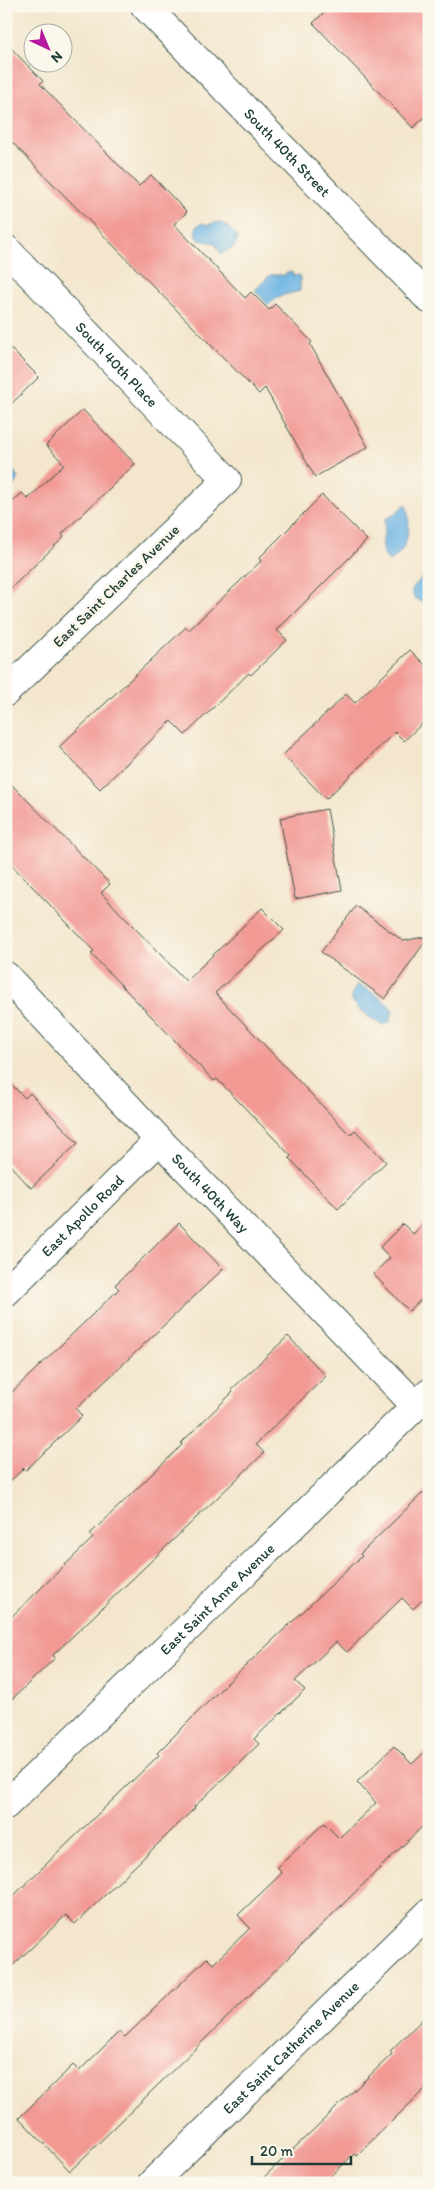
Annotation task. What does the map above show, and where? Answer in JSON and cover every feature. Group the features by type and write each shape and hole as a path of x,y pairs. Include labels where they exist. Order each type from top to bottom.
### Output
{"street":[{"name":"South 40th Street","path":"145,6 429,299"},
{"name":"South 40th Place","path":"6,249 226,480"},
{"name":"East Saint Charles Avenue","path":"6,692 226,480"},
{"name":"South 40th Way","path":"6,976 159,1140 422,1400"},
{"name":"East Apollo Road","path":"6,1292 159,1140"},
{"name":"East Saint Anne Avenue","path":"6,1805 422,1400"},
{"name":"East Saint Catherine Avenue","path":"152,2183 429,1913"}],"water":[{"path":"217,222 229,228 238,239 234,247 221,254 215,243 199,240 195,232 197,226 202,223 208,225"},
{"path":"287,272 292,272 293,276 300,275 300,291 280,296 268,305 255,290 270,275 285,275"},
{"path":"6,466 13,469 18,479 8,493 6,492"},
{"path":"406,504 409,528 405,544 396,557 389,561 383,552 385,519 392,516"},
{"path":"429,570 429,603 419,601 413,596 412,589"},
{"path":"357,985 382,999 393,1010 390,1022 383,1025 378,1023 352,1002 352,993"}],"building":[{"path":"331,6 429,6 429,113 413,128 313,23"},
{"path":"6,43 22,59 22,72 34,72 43,81 40,84 139,186 151,175 187,212 174,224 245,298 251,292 269,310 275,304 312,342 310,344 368,447 315,477 265,388 259,394 6,136"},
{"path":"6,344 39,377 6,409"},
{"path":"83,410 135,464 62,534 64,537 6,593 6,508 22,493 28,499 64,464 46,445"},
{"path":"322,495 367,540 277,630 287,640 251,675 249,673 185,735 171,721 100,789 59,747 186,627 189,630 261,561 259,558"},
{"path":"410,650 429,669 429,717 404,741 395,732 326,799 283,755 346,694 355,703"},
{"path":"6,779 110,884 101,893 186,981 262,908 284,930 215,993 350,1135 355,1130 386,1162 338,1209 289,1158 291,1156 217,1079 214,1081 91,954 94,951 6,859"},
{"path":"327,809 342,890 295,899 280,818"},
{"path":"356,906 403,941 429,936 385,999 321,952"},
{"path":"6,1079 25,1098 30,1093 78,1143 31,1188 6,1161"},
{"path":"429,1219 429,1292 409,1311 373,1274 390,1258 380,1247 403,1224 413,1234"},
{"path":"179,1223 223,1269 76,1409 82,1416 26,1470 24,1468 6,1485 6,1398 119,1289 115,1285"},
{"path":"288,1336 326,1376 256,1444 264,1453 53,1655 55,1658 6,1705 6,1622 93,1538 90,1534 182,1445 181,1443 233,1392 231,1390"},
{"path":"429,1487 429,1593 413,1609 402,1598 347,1652 336,1642 295,1681 305,1690 254,1739 259,1744 195,1808 75,1924 66,1915 6,1972 6,1903 159,1755 157,1753 222,1688 362,1556 360,1554"},
{"path":"394,1746 412,1764 429,1748 429,1820 70,2171 19,2118 73,2065 79,2071 119,2032 125,2037 207,1958 213,1964 250,1928 238,1915 282,1873 277,1868 324,1823 339,1838 376,1803 357,1782"},
{"path":"429,2013 429,2085 356,2156 354,2154 324,2183 258,2183 392,2054 390,2051"}]}
